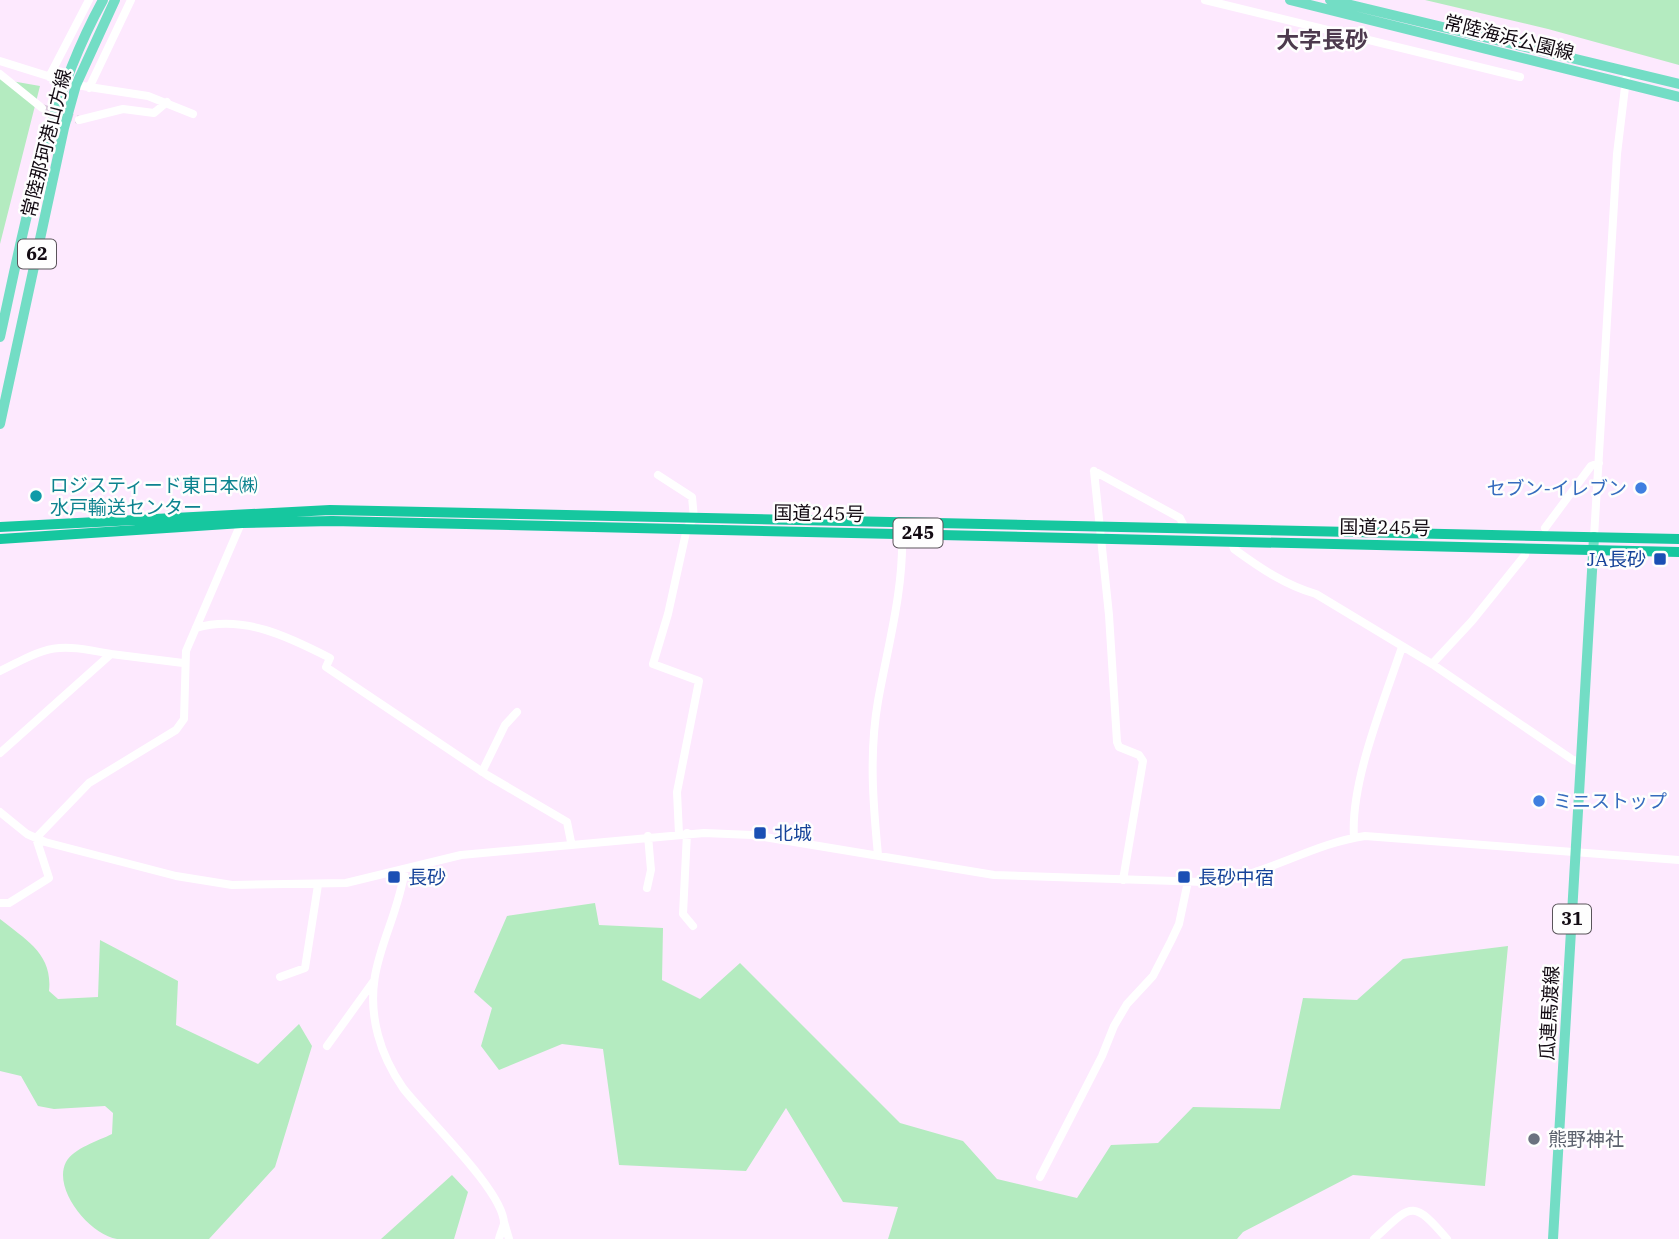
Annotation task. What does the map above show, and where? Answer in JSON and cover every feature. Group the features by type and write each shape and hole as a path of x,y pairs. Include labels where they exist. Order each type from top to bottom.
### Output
{"highway":[{"name":"国道245号","path":"0,527 242,518 1101,525 1679,539"},
{"name":"国道245号","path":"0,539 242,518"},
{"name":"国道245号","path":"691,523 1102,538 1679,552"}],"main road":[{"name":"常陸那珂港山方線","path":"0,424 71,84 103,0"},
{"name":"常陸那珂港山方線","path":"0,337 51,124 115,0"},
{"name":"常陸海浜公園線","path":"1290,0 1679,97"},
{"name":"常陸海浜公園線","path":"1330,0 1679,84"},
{"name":"瓜連馬渡線","path":"1553,1239 1594,537"}],"street":[{"path":"49,77 89,0"},
{"path":"89,88 131,0"},
{"path":"1205,0 1520,77"},
{"path":"0,61 71,84 148,96 193,114"},
{"path":"1594,537 1616,167 1624,85 1628,71"},
{"path":"0,74 42,108"},
{"path":"79,120 123,109 153,113 167,102"},
{"path":"1545,528 1591,466 1600,463"},
{"path":"1124,880 1143,761 1139,755 1119,747 1117,742 1101,525 1094,471 1180,518 1185,528"},
{"path":"658,475 692,497 691,523 653,664 699,681 677,792 683,834 683,914 692,926"},
{"path":"36,838 89,783 176,730 184,719 183,663 242,518"},
{"path":"878,855 871,775 873,746 895,620 902,532"},
{"path":"1232,541 1234,549 1265,572 1296,588 1316,594 1432,664 1573,760 1582,762"},
{"path":"1432,664 1472,621 1525,555"},
{"path":"196,628 243,624 276,633 330,657 326,667 482,772 567,822 571,842"},
{"path":"0,671 43,648 63,646 183,663"},
{"path":"1354,838 1357,797 1373,736 1402,647"},
{"path":"0,753 111,654"},
{"path":"482,772 505,725 517,712"},
{"path":"0,812 36,838 209,882 318,885 362,881 461,855 571,842 683,834 752,835 994,875 1124,880 1237,879 1318,848 1354,838 1396,836 1679,860"},
{"path":"647,888 651,870 648,836"},
{"path":"0,903 9,902 50,878 36,838"},
{"path":"405,869 396,913 377,956 373,982 377,1034 386,1059 402,1086 495,1195 509,1239"},
{"path":"1040,1177 1102,1056 1114,1026 1127,1004 1153,976 1171,941 1179,924 1188,881"},
{"path":"280,977 305,968 318,885"},
{"path":"327,1046 373,982"},
{"path":"1374,1239 1404,1212 1417,1210 1426,1215 1447,1239"},
{"path":"499,1239 504,1222"}],"green space":[{"path":"1425,0 1679,0 1679,65 1548,29"},
{"path":"0,79 40,86 0,244"},
{"path":"595,903 599,925 663,928 662,980 700,999 740,963 900,1123 963,1141 997,1179 1077,1198 1111,1145 1158,1143 1193,1107 1280,1109 1303,998 1357,1000 1403,959 1508,946 1485,1186 1353,1175 1243,1232 1237,1239 888,1239 898,1207 843,1202 786,1108 746,1171 619,1165 603,1049 562,1044 499,1070 481,1046 492,1008 474,992 507,916"},
{"path":"0,919 28,941 42,957 47,967 49,991 58,999 98,997 100,940 178,981 176,1025 258,1064 299,1024 312,1046 275,1167 209,1239 117,1239 96,1229 76,1209 64,1185 66,1162 80,1149 112,1134 113,1113 105,1106 54,1109 38,1106 21,1076 0,1071"},
{"path":"452,1175 468,1192 454,1239 381,1239"}],"tunnel":[{"path":"42,108 79,120"}],"place":[{"name":"セブン-イレブン","path":"1641,488"},
{"name":"ロジスティード東日本㈱ 水戸輸送センター","path":"36,496"},
{"name":"JA長砂","path":"1660,559"},
{"name":"ミニストップ","path":"1539,801"},
{"name":"北城","path":"760,833"},
{"name":"長砂","path":"394,877"},
{"name":"長砂中宿","path":"1184,877"},
{"name":"熊野神社","path":"1534,1139"}],"district":[{"name":"大字長砂","path":"1322,40"}]}
